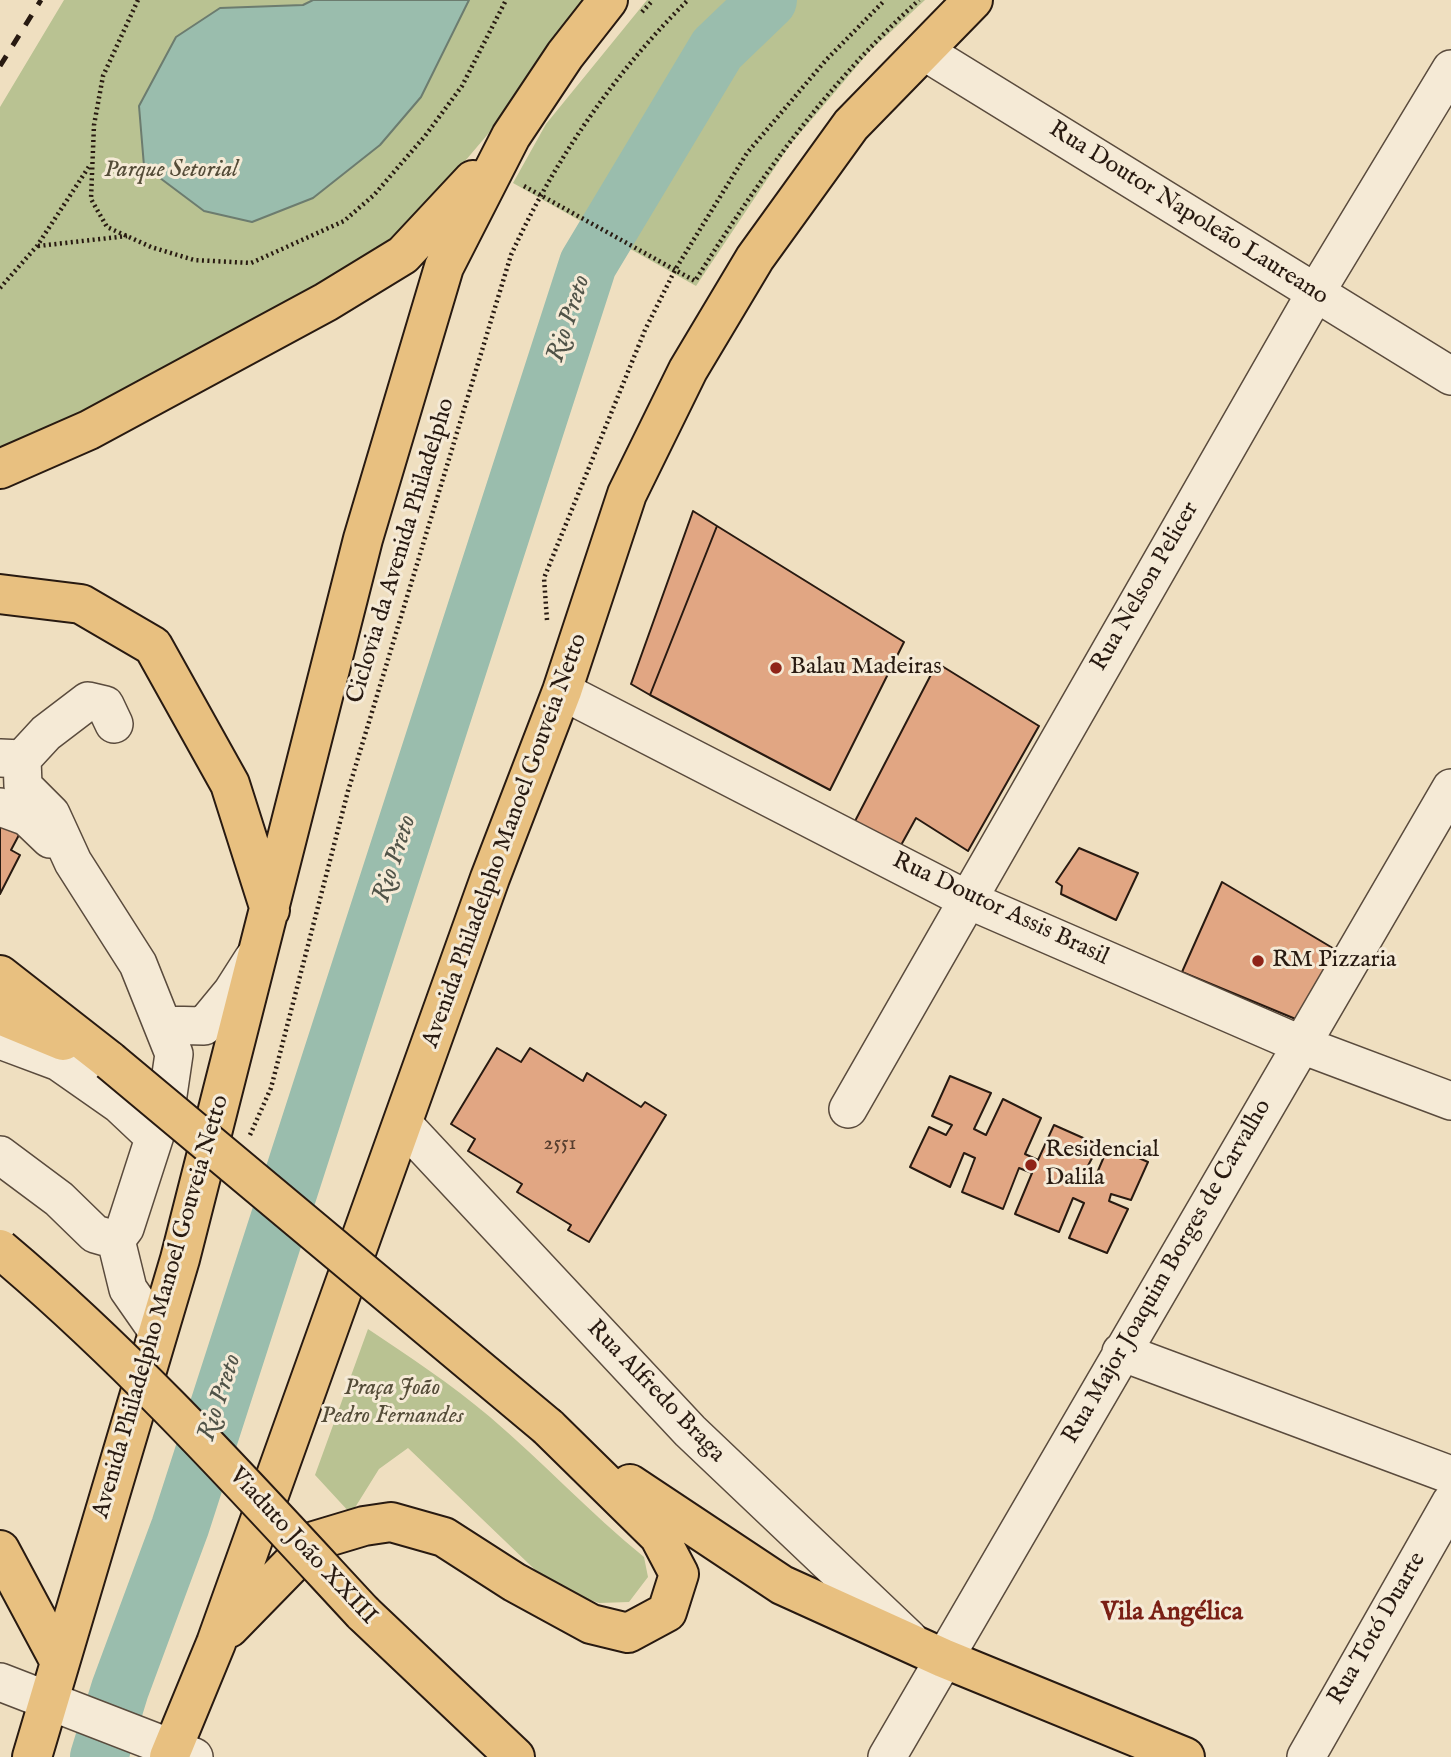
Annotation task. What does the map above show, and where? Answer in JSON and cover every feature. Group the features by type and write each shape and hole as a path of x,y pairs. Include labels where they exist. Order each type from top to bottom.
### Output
{"main road":[{"name":"Avenida Philadelpho Manoel Gouveia Netto","path":"32,1757 60,1704 60,1661 158,1332 261,946 363,539 444,267 511,136 565,55 608,0"},
{"name":"Avenida Philadelpho Manoel Gouveia Netto","path":"170,1750 216,1643 404,1125 490,878 562,691 627,494 688,370 755,258 851,125 973,0"},
{"path":"0,469 89,430 326,302 403,255 511,136"},
{"path":"0,594 81,604 153,646 230,784 270,910"},
{"path":"0,975 110,1061 552,1430 659,1535 679,1574 667,1612 628,1633 591,1624 514,1582 444,1537 391,1522 364,1526 314,1541 216,1643"},
{"path":"0,1015 110,1061"},
{"name":"Viaduto João XXIII","path":"0,1249 54,1294 238,1479 363,1614 515,1757"},
{"name":"Rua Alfredo Braga","path":"552,1430 782,1585 930,1653 1185,1757"},
{"path":"0,1550 60,1661"}],"street":[{"name":"Rua Doutor Napoleão Laureano","path":"925,52 1451,376"},
{"name":"Rua Nelson Pelicer","path":"848,1109 1316,292 1451,69"},
{"name":"Rua Doutor Assis Brasil","path":"562,691 966,899 1302,1045 1451,1101"},
{"path":"114,723 105,705 88,701 11,759 23,786 51,814 73,862 138,964 174,1054 168,1095 125,1228 116,1240"},
{"name":"Rua Major Joaquim Borges de Carvalho","path":"887,1757 930,1653 1121,1352 1451,788"},
{"path":"0,807 27,817 73,862"},
{"path":"163,1025 204,1026 232,992 261,946"},
{"path":"0,1040 59,1062 119,1104 154,1137"},
{"name":"Rua Alfredo Braga","path":"404,1125 690,1431 930,1653"},
{"path":"0,1155 59,1199 95,1234 116,1240"},
{"path":"116,1240 128,1289 158,1332"},
{"path":"1121,1352 1451,1475"},
{"name":"Rua Totó Duarte","path":"1306,1757 1451,1502"},
{"path":"0,1682 170,1750"}],"path":[{"path":"138,0 103,76 91,164 91,199 107,227 128,236 194,260 251,262 344,221 374,195 425,136 461,86 506,0"},
{"name":"Ciclovia da Avenida Philadelpho","path":"246,1145 271,1088 348,791 511,255 551,177 597,105 663,25 688,0"},
{"path":"547,626 544,578 645,330 675,270 747,153 827,60 885,0"},
{"path":"0,288 37,246 91,164"},
{"path":"557,204 665,264"},
{"path":"37,246 128,236"}],"green space":[{"name":"Parque Setorial","path":"64,0 583,0 488,134 392,247 0,457 0,107"},
{"path":"647,0 925,0 869,52 790,145 696,286 513,183 546,124"},
{"name":"Praça João Pedro Fernandes","path":"368,1329 490,1417 644,1557 648,1577 629,1602 599,1603 553,1587 408,1448 379,1469 351,1514 315,1475"}],"shaded area":[{"path":"313,0 469,0 421,97 380,145 313,198 252,222 204,211 144,166 139,106 176,37 220,8 303,5"}],"building":[{"path":"693,511 717,526 650,695 631,684"},
{"name":"Balau Madeiras","path":"717,526 904,642 830,790 650,695"},
{"path":"937,663 1039,726 968,851 916,818 900,847 854,823"},
{"path":"0,822 20,833 11,850 20,855 0,894"},
{"path":"1079,848 1138,873 1116,920 1061,894 1062,886 1056,882"},
{"name":"RM Pizzaria","path":"1222,882 1336,950 1298,1020 1182,972"},
{"path":"497,1048 521,1062 530,1048 583,1081 587,1073 641,1107 645,1102 666,1115 589,1242 568,1230 571,1225 517,1192 522,1184 468,1151 475,1139 451,1124"},
{"name":"Residencial Dalila","path":"950,1076 991,1093 974,1129 986,1135 1003,1099 1041,1118 1025,1154 1038,1160 1054,1125 1099,1145 1082,1177 1094,1180 1109,1145 1148,1162 1131,1200 1111,1194 1109,1201 1128,1209 1107,1253 1069,1238 1084,1203 1073,1198 1059,1232 1015,1214 1032,1173 1019,1168 1003,1209 962,1192 975,1158 964,1153 950,1187 910,1167 929,1127 946,1135 952,1125 932,1116"}],"waterway":[{"name":"Rio Preto","path":"99,1757 120,1689 180,1527 588,264 717,49 768,0"}],"railway":[{"path":"0,66 41,0"}],"place":[{"name":"Balau Madeiras","path":"776,668"},
{"name":"RM Pizzaria","path":"1258,961"},
{"name":"Residencial Dalila","path":"1031,1165"}],"district":[{"name":"Vila Angélica","path":"1172,1614"}]}
